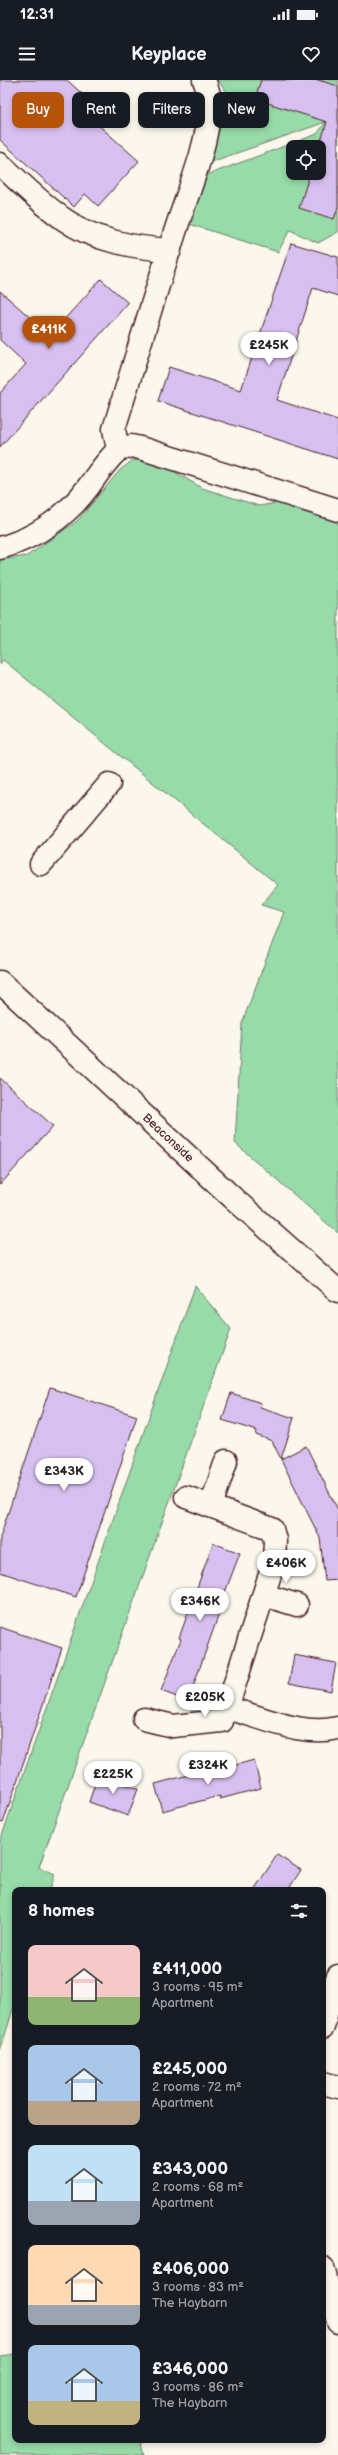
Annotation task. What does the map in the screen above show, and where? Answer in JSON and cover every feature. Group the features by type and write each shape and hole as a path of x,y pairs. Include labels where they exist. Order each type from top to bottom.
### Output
{"main road":[{"path":"118,450 114,429 170,250 196,173 209,119 210,104 208,90 204,80"},
{"path":"0,164 54,212 80,229 112,240 153,249 170,250"},
{"path":"0,548 30,538 49,526 72,506 100,468 118,450 131,446 338,510"},
{"path":"41,864 109,784"},
{"name":"Beaconside","path":"0,982 233,1198 338,1291"},
{"path":"211,1506 226,1461"},
{"path":"186,1497 272,1529 275,1540 274,1562 222,1723"},
{"path":"264,1595 297,1606"},
{"path":"144,1719 173,1726 222,1723 285,1726 326,1731 338,1728"},
{"path":"326,2015 332,1991 338,1976"},
{"path":"326,2084 338,2087"},
{"path":"326,2279 338,2322"}],"green space":[{"path":"217,80 338,80 338,232 318,243 290,230 278,252 189,224 207,175 286,146 286,180 326,180 326,140 301,140 317,134 326,122 208,163 219,128 269,128 269,92 226,92"},
{"path":"133,460 145,460 168,468 202,488 259,506 282,502 338,519 338,1233 235,1143 242,1023 284,912 261,905 278,885 3,660 0,664 0,560 27,556 77,521 120,470"},
{"path":"195,1286 231,1329 39,1867 55,1874 51,1887 12,1887 12,2013 0,2051 0,1841"},
{"path":"12,2354 12,2443 141,2443 144,2455 0,2455 0,2356"}],"building":[{"path":"0,80 67,80 80,92 72,92 72,128 102,128 139,161 98,206 85,194 74,207 0,140"},
{"path":"261,80 318,80 338,86 338,207 334,219 299,208 308,180 326,180 326,140 321,140 327,122 269,103 269,92 257,92"},
{"path":"291,243 338,257 338,296 313,288 277,400 338,420 338,459 158,401 169,367 241,390"},
{"path":"101,279 128,303 0,447 0,393 26,364 0,340 0,291 50,335"},
{"path":"0,1078 53,1126 0,1185"},
{"path":"50,1388 137,1416 76,1597 0,1572 0,1537"},
{"path":"231,1393 261,1403 260,1407 294,1418 281,1459 306,1446 338,1510 338,1580 325,1581 320,1538 272,1441 256,1435 257,1431 222,1420"},
{"path":"213,1543 240,1553 219,1608 221,1608 188,1701 161,1691 181,1639 179,1638"},
{"path":"0,1627 62,1648 3,1823 0,1822"},
{"path":"294,1655 336,1663 331,1691 289,1683"},
{"path":"254,1760 261,1788 220,1799 220,1796 162,1811 155,1784 196,1773 196,1776"},
{"path":"98,1775 138,1789 128,1816 89,1802"},
{"path":"277,1855 301,1870 290,1887 256,1887"}]}
